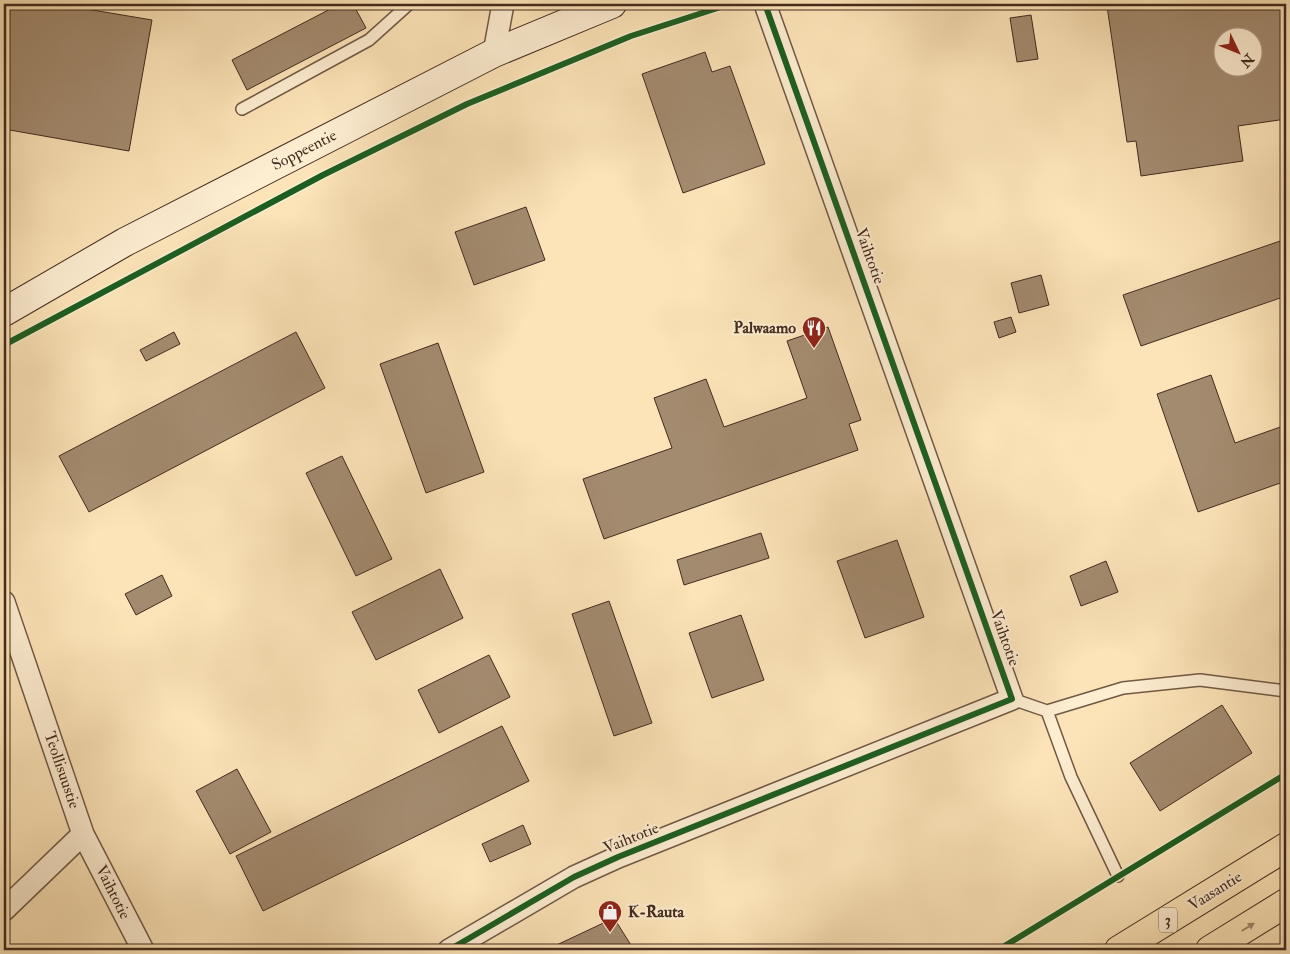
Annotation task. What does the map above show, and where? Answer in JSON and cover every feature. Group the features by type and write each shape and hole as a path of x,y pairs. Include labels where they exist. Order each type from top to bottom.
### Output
{"highway":[{"name":"Vaasantie","path":"1119,950 1286,847"},
{"path":"1210,950 1286,903"}],"main road":[{"name":"Soppeentie","path":"4,312 125,242 494,53 612,4"}],"street":[{"path":"494,53 503,4"},
{"name":"Vaihtotie","path":"449,950 574,877 600,865 1012,699 765,4"},
{"name":"Teollisuustie","path":"4,602 83,834"},
{"path":"4,910 83,834"},
{"name":"Vaihtotie","path":"83,834 143,950"}],"lane":[{"path":"242,109 369,40 409,4"},
{"path":"1012,699 1047,711 1123,688 1200,680 1286,691"},
{"path":"1047,711 1071,777 1118,876"}],"building":[{"path":"4,4 57,4 152,20 129,151 4,129"},
{"path":"340,4 353,4 366,28 247,90 232,60"},
{"path":"1125,4 1286,4 1286,119 1238,126 1243,161 1141,176 1136,141 1127,142 1107,6"},
{"path":"1031,15 1038,59 1017,62 1010,18"},
{"path":"705,52 712,72 730,66 765,164 683,193 642,74"},
{"path":"526,207 545,260 474,285 455,232"},
{"path":"1286,239 1286,296 1141,346 1123,295"},
{"path":"1041,275 1049,305 1019,313 1011,283"},
{"path":"1011,317 1016,332 999,338 994,322"},
{"path":"828,327 861,420 849,424 858,450 604,539 583,479 672,448 654,398 706,379 724,427 807,398 787,341"},
{"path":"174,332 180,344 146,361 140,350"},
{"path":"296,332 325,388 89,512 59,456"},
{"path":"438,343 484,472 426,493 380,364"},
{"path":"1211,375 1235,443 1286,425 1286,481 1198,512 1157,394"},
{"path":"342,456 392,559 356,576 306,473"},
{"path":"761,533 769,558 684,585 677,560"},
{"path":"897,540 924,617 865,638 837,561"},
{"path":"1106,561 1118,592 1081,606 1070,576"},
{"path":"440,569 463,618 376,660 352,612"},
{"path":"162,575 172,596 136,615 125,594"},
{"path":"609,601 652,723 614,736 572,614"},
{"path":"741,615 764,680 712,698 689,633"},
{"path":"489,655 510,697 439,733 418,690"},
{"path":"1222,705 1252,753 1160,811 1130,763"},
{"path":"502,726 529,781 263,911 236,856"},
{"path":"237,769 271,832 230,854 196,791"},
{"path":"523,825 531,844 490,862 482,844"},
{"path":"614,918 634,950 546,950"}],"cycle path":[{"path":"4,345 323,175 467,104 631,36 730,4"},
{"path":"449,950 574,877 618,857 1012,699 765,4"},
{"path":"998,950 1286,774"}],"place":[{"name":"Palwaamo","path":"814,349"},
{"name":"K-Rauta","path":"610,933"}]}
